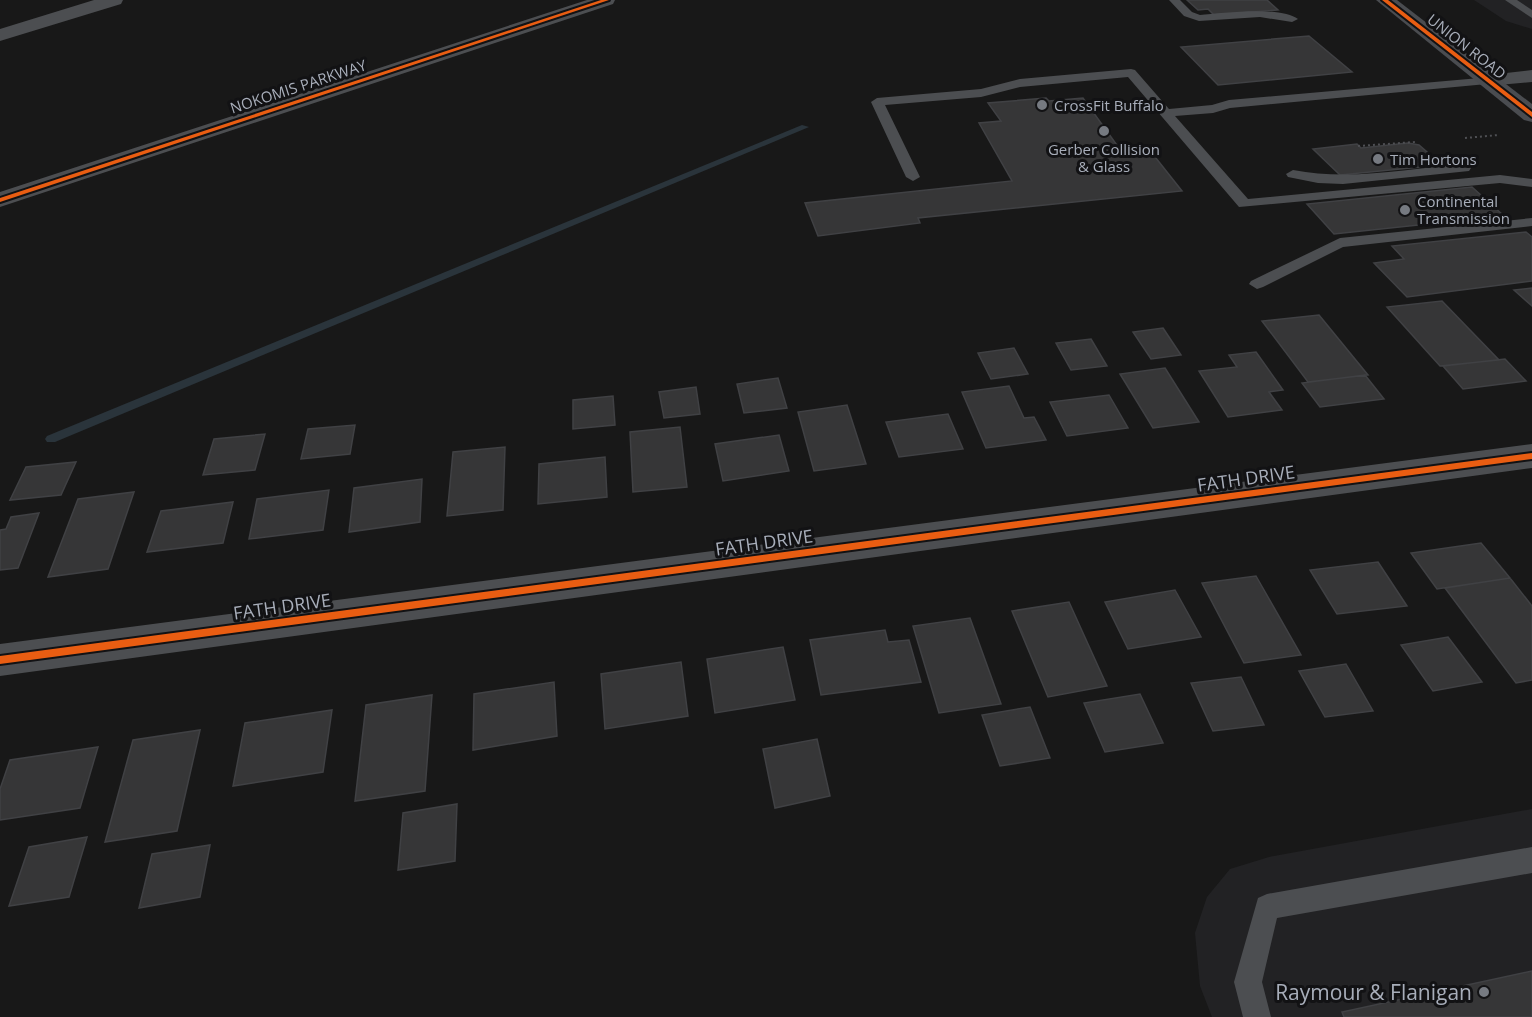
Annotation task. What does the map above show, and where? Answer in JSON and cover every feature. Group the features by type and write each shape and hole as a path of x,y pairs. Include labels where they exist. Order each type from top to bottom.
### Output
{"main road":[{"name":"UNION ROAD","path":"1385,0 1532,115"}],"street":[{"path":"0,35 114,0"},
{"name":"NOKOMIS PARKWAY","path":"0,200 606,0"},
{"path":"1487,80 1532,76"},
{"name":"FATH DRIVE","path":"0,660 1532,456"}],"lane":[{"path":"1174,0 1188,14 1199,18 1260,14 1292,19"},
{"path":"1510,0 1532,15"},
{"path":"913,177 877,102 981,93 1020,83 1131,73 1244,204 1500,179 1532,183"},
{"path":"1166,113 1212,109 1229,104 1487,80"},
{"path":"1293,174 1318,179 1343,180 1464,168"},
{"path":"1257,284 1340,243 1532,222"},
{"path":"1257,1017 1248,981 1267,907 1532,860"}],"path":[{"path":"1465,138 1499,135"},
{"path":"1358,146 1415,142"}],"shaded area":[{"path":"1474,0 1532,0 1532,29 1506,21"},
{"path":"1532,809 1532,1017 1212,1017 1200,986 1195,933 1207,897 1230,869 1269,857"}],"building":[{"path":"1187,0 1267,0 1278,10 1214,15 1208,9 1198,10"},
{"path":"1309,36 1352,72 1218,85 1181,47"},
{"path":"1046,98 1049,101 1083,98 1124,155 1152,153 1182,191 918,218 920,223 818,236 805,203 1012,181 979,123 1001,121 988,103"},
{"name":"Tim Hortons","path":"1408,143 1419,145 1435,159 1432,159 1432,162 1417,164 1421,167 1340,175 1313,149 1357,144 1361,148"},
{"name":"Continental Transmission","path":"1472,187 1504,216 1334,234 1307,204"},
{"path":"1526,232 1532,237 1532,281 1407,297 1374,263 1404,259 1392,246"},
{"path":"1532,288 1532,306 1514,290"},
{"path":"1442,301 1499,360 1440,366 1387,307"},
{"path":"1319,315 1368,375 1308,382 1262,321"},
{"path":"1163,328 1181,355 1151,359 1133,332"},
{"path":"1091,339 1107,366 1071,370 1056,343"},
{"path":"1014,348 1028,374 991,379 978,353"},
{"path":"1256,352 1283,390 1269,392 1282,410 1228,417 1199,371 1237,367 1229,355"},
{"path":"1505,359 1526,381 1463,389 1443,366"},
{"path":"1165,368 1199,422 1153,428 1120,374"},
{"path":"1365,375 1384,399 1320,407 1302,383"},
{"path":"778,378 787,408 744,413 737,384"},
{"path":"1009,386 1024,418 1034,417 1046,440 986,448 962,392"},
{"path":"696,387 700,414 664,418 659,392"},
{"path":"1109,395 1128,428 1067,436 1050,402"},
{"path":"613,396 615,425 573,429 573,400"},
{"path":"847,405 866,464 814,471 798,412"},
{"path":"948,414 963,449 899,457 886,422"},
{"path":"355,425 350,454 301,459 308,429"},
{"path":"680,427 687,487 633,492 630,432"},
{"path":"265,434 255,470 203,475 214,439"},
{"path":"779,435 789,471 723,481 715,444"},
{"path":"505,447 503,510 447,516 453,452"},
{"path":"605,457 607,497 538,504 539,464"},
{"path":"76,462 61,495 10,500 26,467"},
{"path":"422,479 420,522 349,532 354,488"},
{"path":"329,490 323,530 249,539 257,499"},
{"path":"134,492 108,569 48,577 78,499"},
{"path":"233,502 223,543 147,552 161,511"},
{"path":"39,513 18,568 0,570 0,530 6,529 11,517"},
{"path":"1481,543 1510,578 1437,589 1411,553"},
{"path":"1378,562 1407,606 1337,614 1310,570"},
{"path":"1256,576 1301,655 1244,663 1202,583"},
{"path":"1510,578 1532,606 1532,680 1516,683 1445,588"},
{"path":"1175,590 1201,637 1128,649 1105,602"},
{"path":"1069,602 1107,686 1048,697 1012,611"},
{"path":"970,618 1001,704 939,713 913,626"},
{"path":"885,630 888,642 909,640 921,682 821,695 810,640"},
{"path":"1448,637 1482,682 1433,691 1401,645"},
{"path":"783,647 795,700 715,713 707,659"},
{"path":"681,662 688,716 605,729 601,674"},
{"path":"1346,664 1373,711 1325,717 1299,671"},
{"path":"1241,677 1264,725 1213,731 1191,683"},
{"path":"554,682 557,736 473,750 474,694"},
{"path":"1140,694 1163,743 1105,752 1084,703"},
{"path":"432,695 425,791 355,801 366,705"},
{"path":"1030,707 1050,758 1000,766 982,715"},
{"path":"332,710 323,772 233,786 245,723"},
{"path":"200,730 177,831 105,842 133,740"},
{"path":"817,739 830,796 775,808 763,749"},
{"path":"98,747 80,808 0,820 0,789 10,760"},
{"path":"457,804 455,861 398,870 403,813"},
{"path":"87,837 69,897 9,906 29,847"},
{"path":"210,845 200,897 139,908 152,854"},
{"name":"Raymour & Flanigan","path":"1532,971 1532,1017 1344,1017 1342,1012"}],"waterway":[{"path":"51,439 805,127"}],"cycle path":[{"path":"0,200 606,0"},
{"path":"1385,0 1532,115"},
{"path":"0,660 1532,456"}],"place":[{"name":"CrossFit Buffalo","path":"1042,105"},
{"name":"Gerber Collision & Glass","path":"1104,131"},
{"name":"Tim Hortons","path":"1378,159"},
{"name":"Continental Transmission","path":"1405,210"},
{"name":"Raymour & Flanigan","path":"1484,992"}]}
